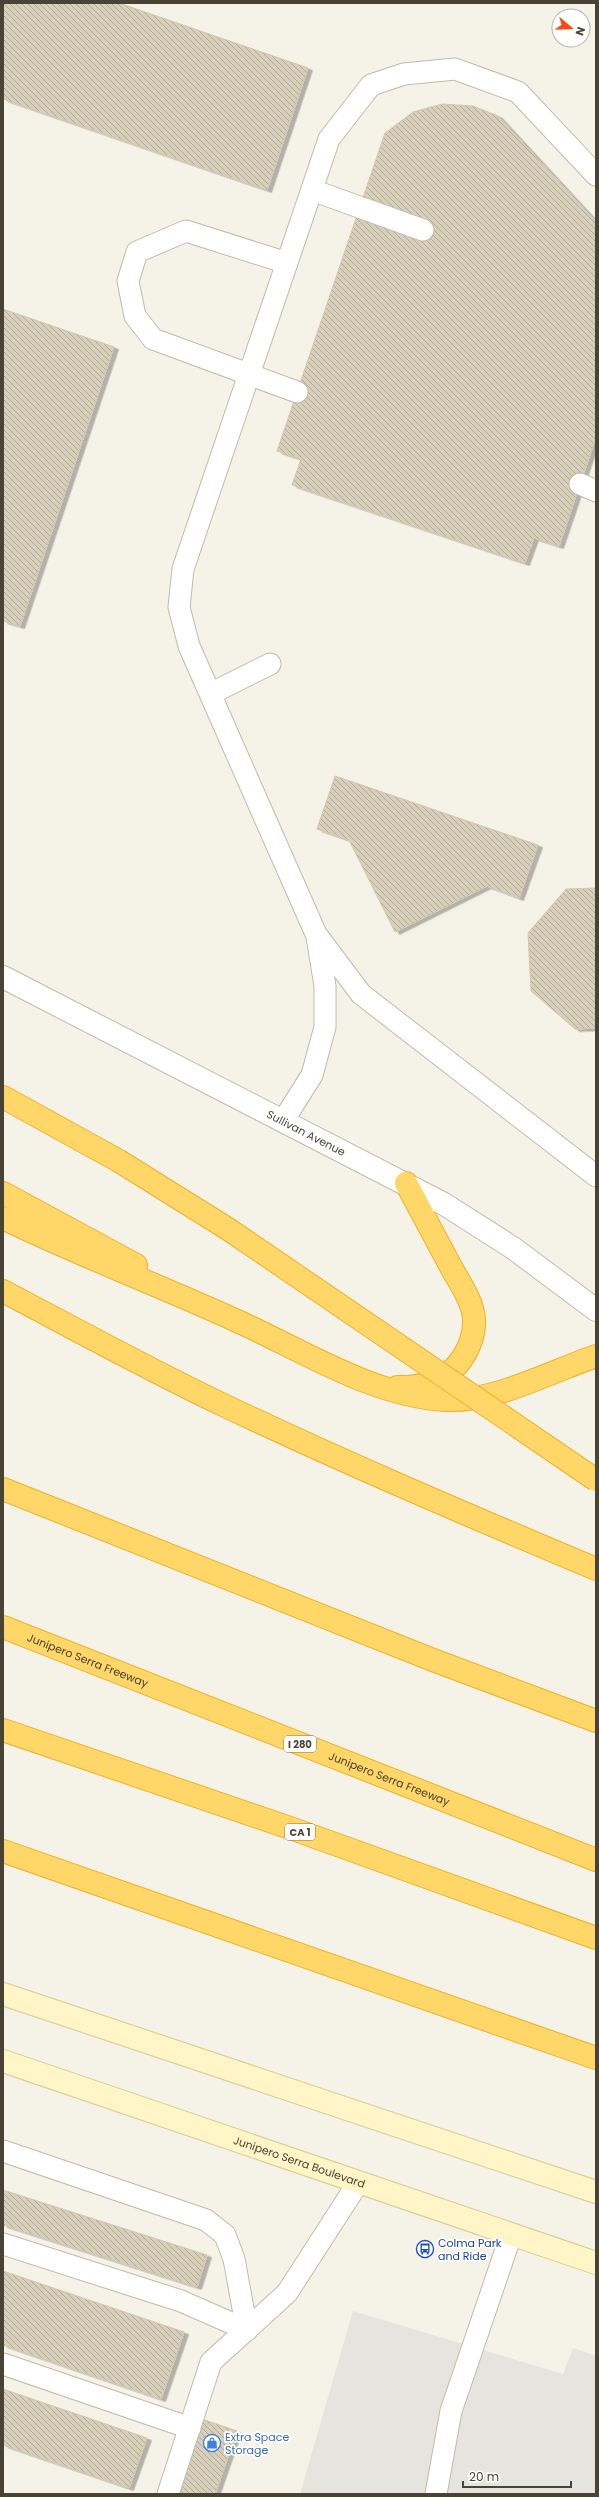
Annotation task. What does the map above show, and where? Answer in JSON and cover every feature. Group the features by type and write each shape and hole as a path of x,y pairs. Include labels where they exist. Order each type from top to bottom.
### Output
{"highway":[{"path":"3,1097 119,1161 228,1229 596,1480"},
{"path":"370,1383 409,1387 439,1380 454,1369 464,1356 473,1331 474,1319 466,1295 406,1183"},
{"path":"3,1193 235,1320"},
{"path":"3,1218 62,1246 235,1320 370,1383 424,1399 469,1399 490,1395 596,1356"},
{"path":"3,1291 104,1345 274,1429 379,1477 596,1569"},
{"path":"3,1489 433,1660 596,1721"},
{"name":"Junipero Serra Freeway","path":"3,1627 596,1860"},
{"name":"CA 1","path":"3,1730 293,1829 596,1938"},
{"path":"3,1851 58,1872 596,2058"},
{"path":"3,1856 58,1872"}],"main road":[{"path":"3,1994 596,2192"},
{"name":"Junipero Serra Boulevard","path":"3,2061 596,2263"}],"street":[{"name":"Sullivan Avenue","path":"3,977 406,1183 479,1225 596,1310"}],"lane":[{"path":"596,175 518,92 455,69 404,74 371,85 329,139 183,569 179,607 189,646 316,934 361,994 596,1176"},
{"path":"312,190 423,230"},
{"path":"287,263 186,231 137,252 128,281 135,316 153,339 297,392"},
{"path":"210,694 270,664"},
{"path":"283,1120 312,1075 325,1027 325,986 316,934"},
{"path":"3,2151 206,2220 225,2235 234,2259 248,2330"},
{"path":"168,2494 212,2362 287,2293 358,2183"},
{"path":"436,2494 452,2410 511,2235"},
{"path":"3,2244 181,2301 248,2330"},
{"path":"3,2364 190,2428"}],"shaded area":[{"path":"353,2311 563,2374 573,2348 596,2356 596,2494 300,2494"}],"building":[{"path":"3,3 119,3 308,68 267,190 3,99"},
{"path":"442,104 473,106 498,116 596,222 596,437 559,546 534,538 525,563 292,485 301,459 277,451 385,133 413,112"},
{"path":"3,309 114,347 20,626 3,621"},
{"path":"335,776 538,845 519,898 487,886 395,932 349,840 317,829"},
{"path":"596,888 596,1028 575,1029 531,991 528,933 566,889"},
{"path":"3,2190 207,2255 197,2287 3,2225"},
{"path":"3,2271 184,2332 161,2399 3,2345"},
{"path":"3,2389 147,2438 129,2488 3,2445"},
{"path":"202,2419 237,2431 215,2494 177,2494"}],"place":[{"name":"Colma Park and Ride","path":"425,2249"},
{"name":"Extra Space Storage","path":"212,2443"}]}
